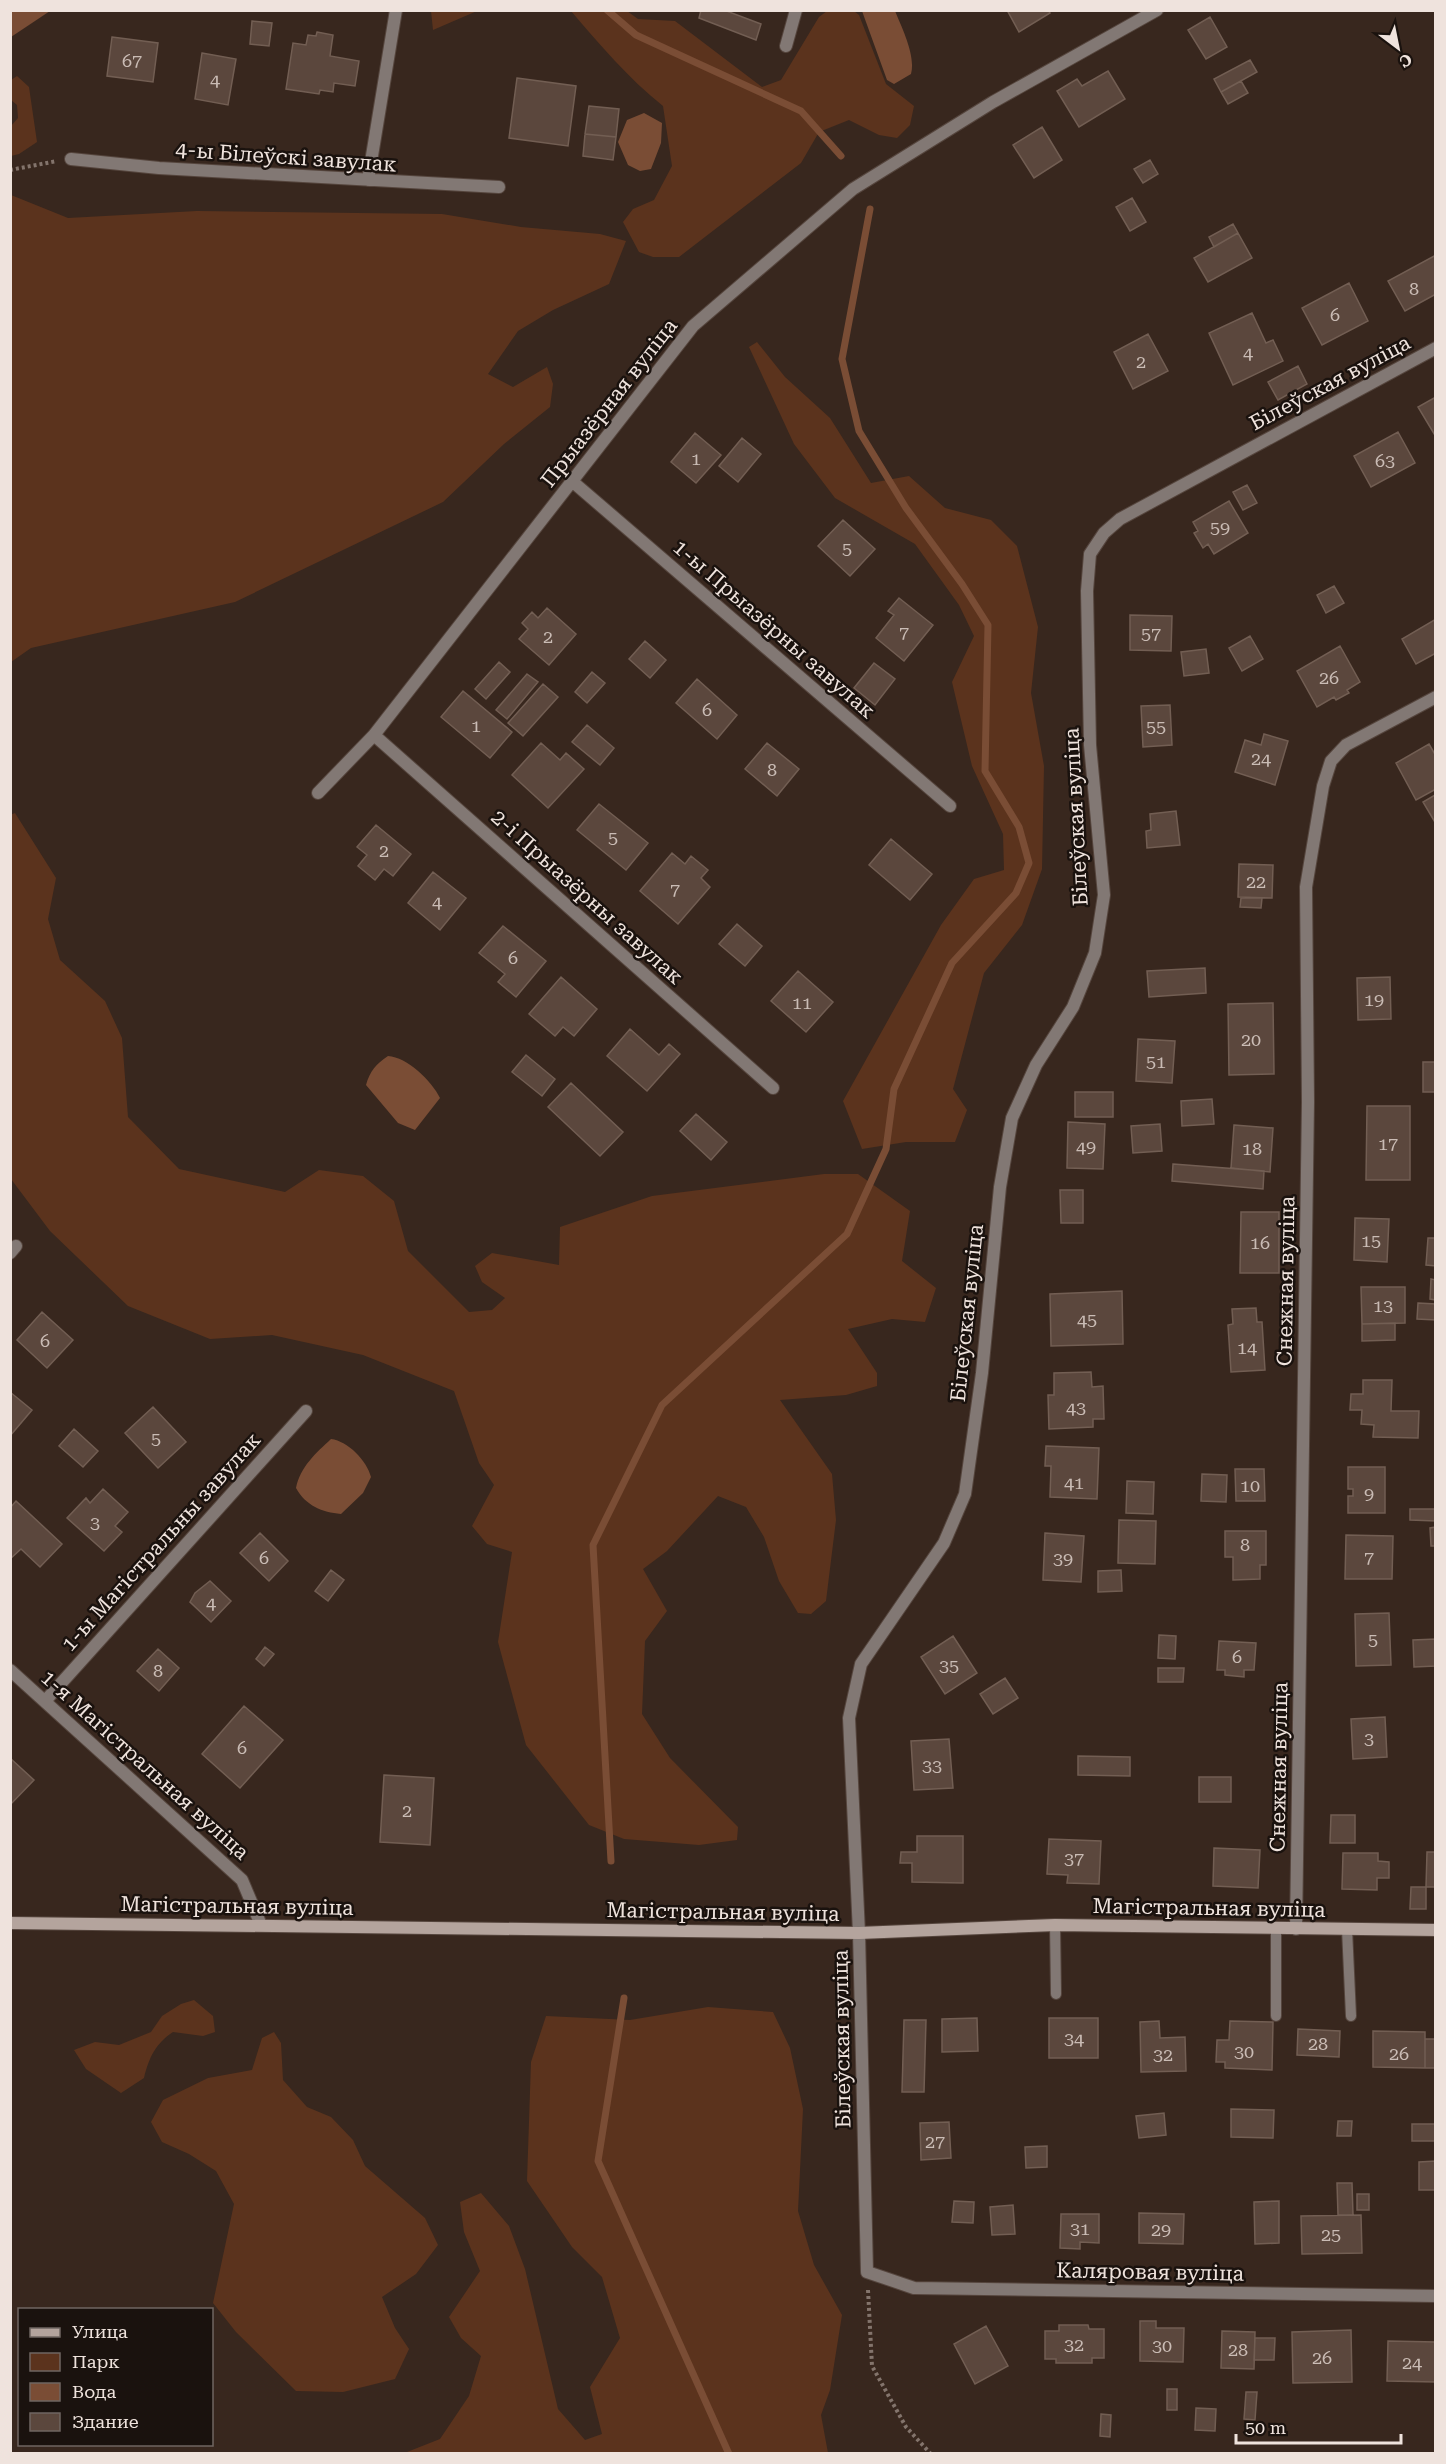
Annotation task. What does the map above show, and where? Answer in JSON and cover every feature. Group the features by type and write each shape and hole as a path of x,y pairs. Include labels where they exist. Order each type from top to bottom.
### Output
{"street":[{"path":"368,180 396,10"},
{"path":"786,46 796,10"},
{"name":"Прыазёрная вуліца","path":"318,793 374,735 693,326 853,189 993,102 1157,10"},
{"name":"4-ы Білеўскі завулак","path":"71,159 159,168 499,187"},
{"name":"Білеўская вуліца","path":"867,2272 859,1933 849,1718 861,1664 944,1543 965,1494 982,1373 1000,1187 1012,1118 1036,1065 1073,1007 1095,953 1104,896 1090,745 1087,591 1090,554 1104,533 1120,519 1436,348"},
{"name":"1-ы Прыазёрны завулак","path":"573,482 950,806"},
{"name":"Снежная вуліца","path":"1296,1929 1308,1102 1306,887 1323,786 1331,761 1346,745 1436,697"},
{"name":"2-і Прыазёрны завулак","path":"374,735 773,1088"},
{"name":"1-ы Магістральны завулак","path":"46,1700 306,1411"},
{"name":"1-я Магістральная вуліца","path":"10,1670 46,1700 242,1880 261,1925"},
{"name":"Магістральная вуліца","path":"10,1923 859,1933 1054,1925 1436,1930"},
{"name":"Каляровая вуліца","path":"867,2272 915,2288 1436,2296"}],"lane":[{"path":"1054,1925 1056,1994"},
{"path":"1276,1928 1276,2016"},
{"path":"1347,1929 1351,2016"}],"path":[{"path":"10,170 71,159"},
{"path":"867,2272 872,2366 906,2427 931,2454"}],"green space":[{"path":"431,10 477,11 433,30"},
{"path":"571,11 627,11 638,19 675,21 762,87 781,80 819,17 827,11 854,11 859,15 886,84 914,106 910,125 897,138 879,135 849,120 819,132 801,163 679,257 653,257 639,252 623,222 633,209 654,200 672,166 663,106 626,73"},
{"path":"17,76 29,87 37,142 19,154 11,156 11,126 18,118 17,105 11,100 11,80"},
{"path":"11,195 68,218 197,211 442,214 521,227 600,234 626,241 609,284 553,310 518,331 488,374 513,387 547,367 553,384 550,407 504,444 443,502 235,602 31,648 11,662"},
{"path":"757,342 785,377 830,418 871,483 909,476 945,508 991,520 1017,546 1038,627 1031,693 1044,766 1042,869 1022,925 984,973 953,1089 967,1110 955,1142 906,1142 862,1149 843,1101 941,925 974,879 1004,870 1003,834 972,766 952,682 974,636 959,605 915,544 835,498 794,444 749,347"},
{"path":"15,813 56,878 48,919 60,960 105,1001 122,1038 128,1117 179,1169 285,1192 319,1170 363,1176 394,1201 408,1251 469,1312 492,1310 505,1298 482,1282 475,1266 492,1253 559,1265 560,1227 652,1196 824,1174 858,1174 910,1211 902,1261 936,1288 925,1322 892,1319 848,1329 877,1373 877,1386 846,1395 780,1400 832,1474 836,1520 826,1601 811,1614 798,1613 779,1581 764,1537 746,1507 718,1496 667,1551 643,1569 667,1611 645,1641 642,1714 670,1758 738,1827 737,1840 699,1845 624,1839 589,1825 526,1745 498,1642 512,1552 487,1544 472,1526 494,1485 479,1463 454,1391 363,1355 272,1335 210,1339 128,1306 50,1231 11,1179 10,815"},
{"path":"194,2000 213,2016 215,2032 203,2036 173,2032 154,2052 144,2078 121,2093 86,2069 74,2050 95,2042 119,2045 151,2032 162,2016 181,2004"},
{"path":"708,2007 773,2012 790,2048 803,2109 798,2211 814,2265 842,2315 830,2390 821,2415 828,2453 396,2453 407,2452 440,2439 469,2396 481,2356 461,2338 449,2317 480,2271 464,2232 460,2202 481,2193 509,2226 525,2269 558,2409 585,2440 602,2434 590,2387 620,2338 602,2277 572,2247 527,2181 531,2062 546,2016 630,2020"},
{"path":"274,2032 281,2043 283,2080 307,2107 331,2117 353,2140 365,2166 425,2218 438,2245 416,2274 382,2297 395,2328 409,2349 395,2379 343,2392 296,2391 236,2332 213,2303 234,2204 216,2171 189,2154 162,2142 151,2122 163,2100 208,2078 252,2070 262,2038"}],"water":[{"path":"11,10 50,10 50,11 11,37"},
{"path":"862,11 895,11 910,51 911,74 894,84 887,80"},
{"path":"644,113 662,123 661,143 651,169 640,171 628,165 618,142 627,120"},
{"path":"388,1056 411,1065 431,1084 440,1098 415,1130 398,1123 366,1085 374,1068"},
{"path":"331,1439 344,1444 356,1453 371,1477 363,1493 341,1514 315,1507 296,1488 305,1467"}],"building":[{"path":"701,10 724,10 761,24 756,40 699,18"},
{"path":"1007,10 1048,10 1050,13 1019,32"},
{"path":"1210,17 1227,47 1206,59 1188,30"},
{"path":"252,21 272,23 269,46 250,44"},
{"path":"317,32 333,35 330,56 359,61 355,86 334,83 333,92 320,90 319,94 286,89 293,43 306,45 308,35 316,36"},
{"path":"112,37 158,43 153,82 107,76"},
{"path":"202,53 236,59 228,105 195,99"},
{"path":"1250,60 1257,72 1221,92 1214,79"},
{"path":"1108,71 1125,99 1079,127 1057,91 1077,79 1082,86"},
{"path":"517,78 576,86 568,146 509,138"},
{"path":"1241,81 1248,93 1228,104 1221,92"},
{"path":"589,106 619,109 616,137 585,134"},
{"path":"1042,127 1062,160 1034,178 1013,145"},
{"path":"585,134 616,137 613,160 583,156"},
{"path":"1150,160 1158,174 1143,183 1134,169"},
{"path":"1132,198 1146,222 1130,231 1116,207"},
{"path":"1233,224 1238,233 1214,247 1209,237"},
{"path":"1238,233 1252,258 1208,282 1194,258"},
{"path":"1436,255 1436,294 1405,311 1388,281"},
{"path":"1349,283 1368,321 1322,345 1302,308"},
{"path":"1252,313 1266,343 1273,340 1283,361 1233,385 1209,333"},
{"path":"1148,334 1168,371 1133,389 1114,352"},
{"path":"1298,366 1307,384 1278,400 1268,382"},
{"path":"1434,398 1436,401 1436,437 1418,407"},
{"path":"1398,432 1415,463 1371,487 1354,456"},
{"path":"695,433 721,455 696,483 671,462"},
{"path":"742,438 761,454 738,482 719,466"},
{"path":"1247,485 1257,503 1243,510 1233,492"},
{"path":"1229,501 1248,533 1214,554 1208,544 1203,548 1194,533 1198,531 1193,522"},
{"path":"843,520 875,549 850,576 818,546"},
{"path":"1334,586 1344,603 1326,613 1317,595"},
{"path":"899,598 933,625 904,661 876,638 894,615 888,611"},
{"path":"547,608 576,634 549,665 519,639 528,629 522,623 532,612 538,618"},
{"path":"1130,615 1172,616 1171,651 1130,650"},
{"path":"1436,619 1436,653 1416,664 1402,639"},
{"path":"1250,636 1263,659 1242,671 1229,648"},
{"path":"645,641 666,660 650,678 629,659"},
{"path":"1340,646 1360,682 1347,690 1349,693 1336,700 1334,697 1317,707 1297,671"},
{"path":"1206,649 1209,673 1184,676 1181,652"},
{"path":"499,662 510,672 486,699 475,689"},
{"path":"874,663 895,679 875,705 854,688"},
{"path":"592,672 605,683 587,703 575,692"},
{"path":"527,674 538,682 507,719 496,710"},
{"path":"697,679 737,715 717,739 676,703"},
{"path":"543,684 558,697 523,736 508,723"},
{"path":"463,691 512,732 490,758 441,717"},
{"path":"1170,705 1172,745 1143,747 1141,706"},
{"path":"587,725 614,748 600,765 572,742"},
{"path":"1264,734 1288,741 1275,785 1235,772 1245,740 1261,745"},
{"path":"541,743 560,760 566,753 584,769 548,808 512,775"},
{"path":"767,743 799,769 777,796 745,769"},
{"path":"1429,744 1436,756 1436,789 1416,800 1396,763"},
{"path":"1436,795 1436,824 1423,802"},
{"path":"599,804 648,843 626,870 577,830"},
{"path":"1176,811 1180,845 1147,848 1146,831 1151,830 1150,814"},
{"path":"376,825 411,854 393,876 384,869 375,880 358,866 367,855 357,847"},
{"path":"891,839 932,874 910,900 869,865"},
{"path":"672,853 685,864 691,856 708,870 701,878 710,887 678,924 640,891"},
{"path":"1239,864 1273,865 1272,898 1238,897"},
{"path":"433,872 466,898 440,930 408,903"},
{"path":"1241,898 1262,898 1261,908 1240,907"},
{"path":"737,924 762,946 745,966 719,944"},
{"path":"503,926 546,961 516,997 498,982 505,974 479,953"},
{"path":"1205,968 1206,993 1149,997 1147,971"},
{"path":"798,971 833,1002 806,1032 771,1001"},
{"path":"561,977 597,1009 574,1036 563,1027 555,1036 529,1014"},
{"path":"1390,977 1391,1019 1358,1020 1357,978"},
{"path":"1273,1003 1274,1074 1229,1075 1228,1004"},
{"path":"630,1029 659,1055 669,1044 680,1054 647,1091 607,1056"},
{"path":"1138,1039 1175,1041 1172,1083 1136,1081"},
{"path":"526,1055 555,1079 542,1096 512,1072"},
{"path":"1423,1062 1436,1062 1436,1092 1423,1092"},
{"path":"571,1083 623,1132 600,1156 548,1107"},
{"path":"1075,1092 1113,1092 1113,1117 1075,1117"},
{"path":"1212,1099 1214,1124 1182,1126 1181,1101"},
{"path":"1367,1106 1410,1106 1410,1180 1366,1180"},
{"path":"696,1114 727,1142 711,1160 680,1131"},
{"path":"1068,1122 1105,1124 1103,1169 1067,1168"},
{"path":"1160,1124 1162,1151 1133,1153 1131,1126"},
{"path":"1234,1125 1273,1128 1270,1172 1231,1168"},
{"path":"1173,1164 1264,1171 1263,1189 1172,1181"},
{"path":"1060,1190 1083,1190 1083,1223 1061,1223"},
{"path":"1241,1212 1279,1212 1279,1273 1240,1273"},
{"path":"1355,1218 1389,1219 1387,1262 1354,1260"},
{"path":"1428,1238 1436,1238 1436,1266 1426,1265"},
{"path":"1431,1279 1436,1280 1436,1300 1430,1299"},
{"path":"1361,1287 1405,1287 1405,1323 1362,1324"},
{"path":"1122,1291 1123,1344 1051,1346 1050,1294"},
{"path":"1418,1303 1436,1304 1436,1320 1417,1319"},
{"path":"1256,1308 1257,1322 1262,1322 1265,1370 1231,1372 1228,1325 1233,1324 1232,1309"},
{"path":"42,1312 73,1340 47,1368 17,1340"},
{"path":"1395,1323 1395,1340 1362,1341 1362,1324"},
{"path":"1091,1372 1092,1387 1103,1386 1104,1419 1093,1419 1093,1427 1049,1429 1048,1395 1054,1395 1054,1373"},
{"path":"1363,1380 1392,1380 1391,1411 1419,1411 1418,1438 1373,1437 1374,1425 1361,1424 1362,1410 1350,1410 1351,1394 1363,1394"},
{"path":"10,1392 32,1410 10,1436"},
{"path":"153,1407 186,1442 158,1468 125,1433"},
{"path":"74,1429 98,1451 83,1467 59,1446"},
{"path":"1046,1446 1099,1448 1097,1499 1050,1497 1051,1466 1045,1466"},
{"path":"1348,1467 1385,1467 1385,1513 1348,1513 1348,1496 1353,1496 1353,1489 1348,1489"},
{"path":"1235,1469 1264,1469 1265,1501 1236,1501"},
{"path":"1202,1474 1227,1475 1226,1502 1201,1501"},
{"path":"1127,1481 1154,1482 1153,1514 1126,1513"},
{"path":"103,1489 128,1512 115,1526 122,1532 104,1551 67,1518 86,1498 90,1503"},
{"path":"16,1501 62,1544 40,1567 21,1549 10,1559 10,1508"},
{"path":"1410,1509 1436,1509 1436,1521 1410,1520"},
{"path":"1119,1520 1156,1521 1155,1564 1118,1563"},
{"path":"1436,1527 1436,1546 1431,1546 1430,1528"},
{"path":"1225,1531 1266,1531 1266,1565 1260,1565 1260,1579 1233,1580 1233,1557 1225,1557"},
{"path":"260,1533 288,1561 269,1581 240,1553"},
{"path":"1045,1533 1084,1536 1081,1582 1043,1580"},
{"path":"1346,1535 1393,1536 1392,1579 1345,1579"},
{"path":"331,1570 344,1580 328,1601 315,1591"},
{"path":"1121,1570 1122,1591 1098,1592 1098,1571"},
{"path":"210,1581 231,1601 211,1622 190,1602 195,1593"},
{"path":"1389,1613 1391,1665 1356,1666 1355,1614"},
{"path":"1159,1635 1176,1636 1175,1659 1158,1658"},
{"path":"953,1636 977,1673 945,1694 921,1657"},
{"path":"1436,1639 1436,1666 1414,1667 1413,1640"},
{"path":"1219,1641 1256,1643 1254,1670 1244,1670 1244,1677 1225,1675 1225,1670 1217,1670"},
{"path":"265,1647 274,1654 264,1666 256,1659"},
{"path":"158,1649 179,1668 159,1691 137,1671"},
{"path":"1158,1668 1184,1668 1183,1682 1158,1682"},
{"path":"1005,1678 1018,1698 993,1714 980,1694"},
{"path":"244,1706 283,1740 240,1788 202,1754"},
{"path":"1385,1717 1387,1757 1353,1759 1351,1719"},
{"path":"949,1739 953,1788 914,1790 911,1741"},
{"path":"1078,1756 1130,1757 1130,1776 1078,1775"},
{"path":"10,1758 34,1780 10,1805"},
{"path":"384,1775 434,1778 430,1845 380,1842"},
{"path":"1199,1777 1231,1777 1231,1802 1199,1802"},
{"path":"1331,1815 1355,1815 1355,1843 1330,1843"},
{"path":"917,1836 963,1836 963,1883 912,1882 912,1863 900,1863 901,1852 917,1852"},
{"path":"1049,1839 1101,1841 1099,1884 1067,1883 1068,1875 1047,1874"},
{"path":"1214,1848 1260,1850 1258,1888 1213,1886"},
{"path":"1427,1852 1436,1852 1436,1887 1426,1887"},
{"path":"1343,1853 1378,1853 1378,1861 1389,1862 1389,1878 1377,1878 1377,1890 1342,1889"},
{"path":"1411,1887 1426,1887 1426,1909 1410,1909"},
{"path":"977,2018 978,2051 942,2052 942,2019"},
{"path":"1049,2018 1098,2018 1098,2058 1049,2058"},
{"path":"904,2020 926,2020 924,2092 902,2092"},
{"path":"1159,2021 1160,2038 1185,2037 1186,2071 1141,2072 1140,2022"},
{"path":"1230,2021 1273,2022 1272,2070 1225,2068 1225,2062 1216,2062 1217,2040 1229,2040"},
{"path":"1298,2029 1340,2031 1339,2057 1297,2055"},
{"path":"1373,2031 1425,2032 1425,2068 1373,2067"},
{"path":"1425,2039 1436,2039 1436,2068 1425,2068"},
{"path":"1231,2109 1274,2110 1273,2138 1231,2137"},
{"path":"1164,2113 1166,2135 1139,2138 1136,2116"},
{"path":"1338,2121 1352,2121 1351,2136 1337,2136"},
{"path":"949,2122 951,2158 921,2160 920,2123"},
{"path":"1412,2124 1436,2124 1436,2141 1412,2141"},
{"path":"1047,2146 1047,2167 1026,2168 1025,2147"},
{"path":"1436,2161 1436,2190 1419,2190 1419,2162"},
{"path":"1337,2183 1352,2183 1353,2215 1338,2215"},
{"path":"1357,2194 1369,2194 1369,2210 1357,2210"},
{"path":"954,2201 974,2202 973,2223 952,2222"},
{"path":"1279,2201 1279,2243 1255,2244 1254,2202"},
{"path":"1013,2205 1015,2234 992,2235 990,2207"},
{"path":"1139,2213 1184,2214 1183,2244 1139,2243"},
{"path":"1061,2214 1099,2214 1099,2243 1080,2242 1080,2249 1060,2248"},
{"path":"1361,2215 1362,2253 1302,2254 1301,2216"},
{"path":"1140,2321 1156,2321 1156,2328 1184,2328 1183,2362 1140,2361"},
{"path":"1059,2325 1088,2325 1089,2329 1104,2329 1104,2358 1092,2358 1092,2363 1056,2363 1056,2359 1045,2359 1045,2331 1059,2331"},
{"path":"986,2326 1008,2366 975,2384 954,2344"},
{"path":"1351,2330 1352,2382 1293,2383 1292,2332"},
{"path":"1222,2331 1255,2332 1254,2369 1221,2368"},
{"path":"1255,2338 1275,2338 1274,2360 1254,2360"},
{"path":"1388,2341 1436,2342 1436,2382 1387,2381"},
{"path":"1167,2389 1177,2389 1177,2410 1167,2410"},
{"path":"1246,2392 1257,2392 1255,2420 1244,2419"},
{"path":"1196,2408 1216,2409 1215,2431 1195,2430"},
{"path":"1101,2414 1111,2415 1110,2437 1100,2436"}],"waterway":[{"path":"607,10 636,35 801,111 841,156"},
{"path":"611,1861 593,1545 662,1405 847,1234 886,1149 894,1089 952,963 1016,893 1029,863 1019,827 985,771 988,625 962,584 906,508 859,431 842,359 870,209"},
{"path":"624,1998 598,2161 729,2454"}]}
